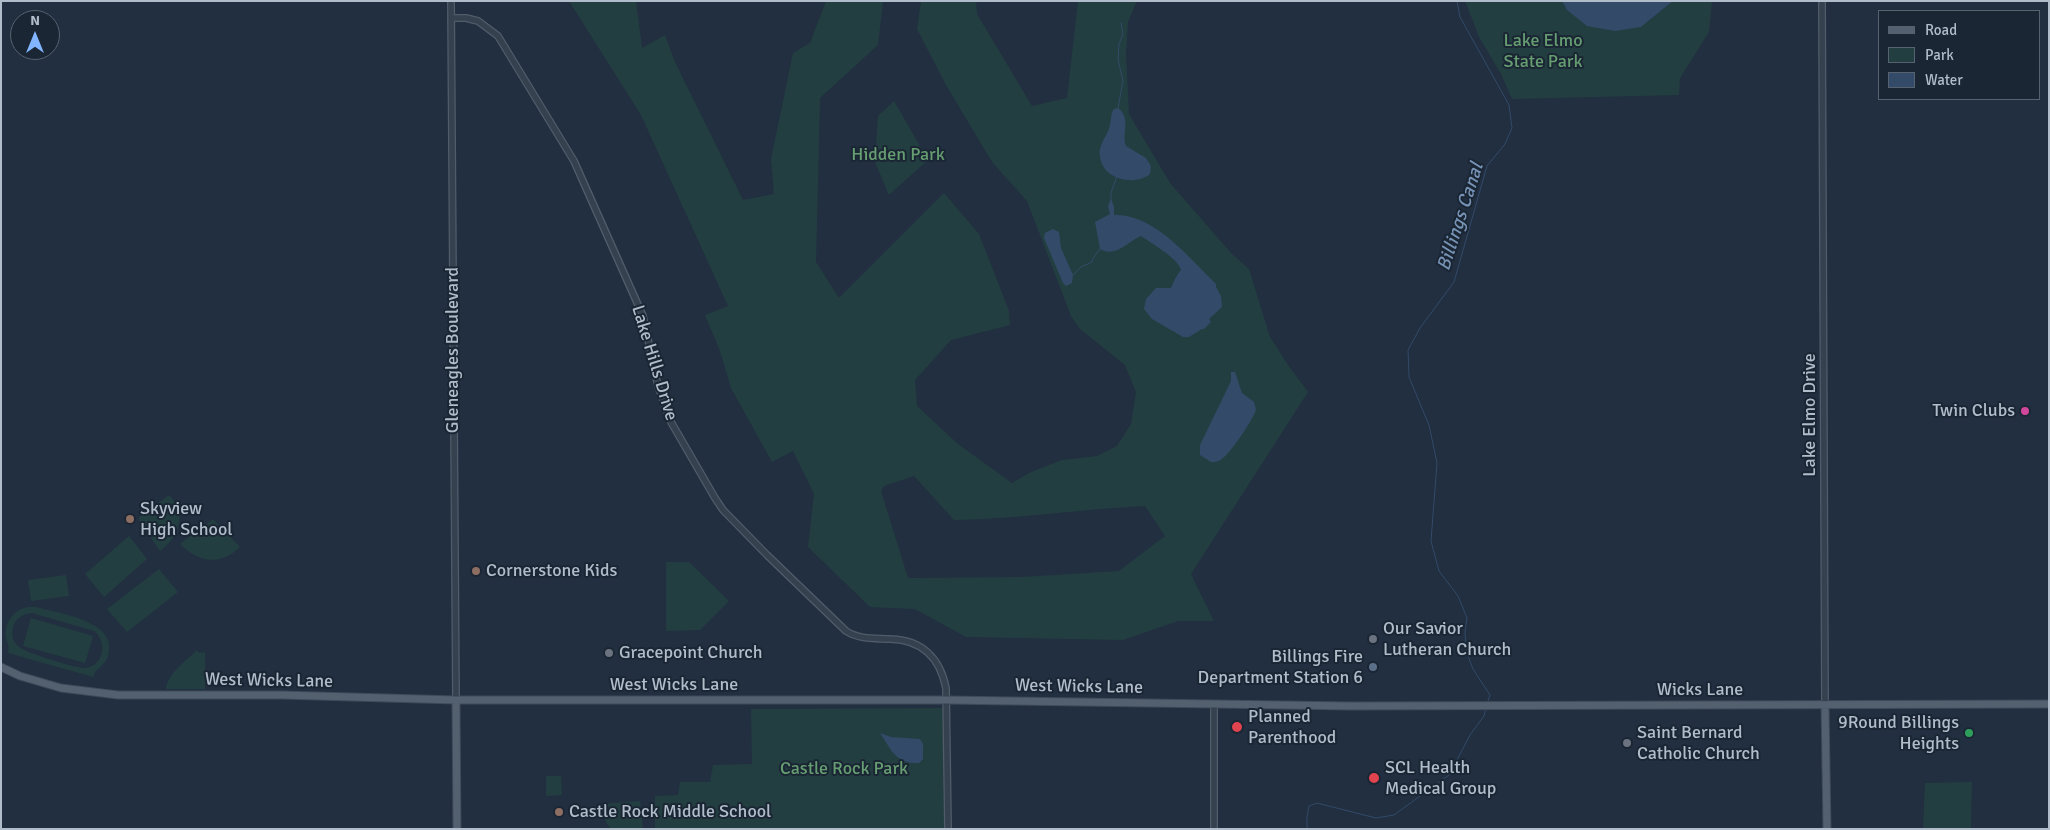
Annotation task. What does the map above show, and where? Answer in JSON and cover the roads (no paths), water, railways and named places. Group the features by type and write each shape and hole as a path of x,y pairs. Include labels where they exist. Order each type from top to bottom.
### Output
{"main road":[{"name":"West Wicks Lane","path":"1,667 20,676 61,688 118,695 282,695 456,700 946,700 1350,706"},
{"path":"456,700 457,829"},
{"name":"Wicks Lane","path":"1350,706 2049,704"},
{"name":"Lake Elmo Drive","path":"1825,705 1827,829"}],"street":[{"name":"Gleneagles Boulevard","path":"451,1 456,700"},
{"name":"Lake Elmo Drive","path":"1822,1 1825,705"},
{"name":"Lake Hills Drive","path":"451,18 466,18 478,21 498,36 574,161 642,316 658,386 671,422 682,445 723,510 846,631 863,638 908,641 927,651 942,673 946,700 948,829"},
{"path":"1214,704 1214,829"}],"water":[{"path":"1562,1 1673,1 1641,27 1615,31 1587,26 1567,10"},
{"path":"1118,108 1122,112 1125,121 1126,146 1146,158 1151,166 1150,174 1144,178 1130,180 1115,177 1104,168 1101,161 1101,146 1113,111"},
{"path":"1111,198 1114,215 1129,216 1157,229 1182,250 1216,284 1221,296 1222,307 1209,319 1211,322 1204,329 1189,337 1183,337 1152,319 1144,309 1146,299 1156,288 1171,288 1181,270 1175,261 1164,252 1141,236 1111,252 1100,249 1095,222 1110,214 1108,206"},
{"path":"1053,229 1059,232 1061,248 1073,275 1072,283 1066,286 1044,238 1045,233"},
{"path":"1231,372 1235,372 1242,393 1254,402 1256,410 1234,446 1219,461 1211,462 1200,455 1200,445 1231,381"},
{"path":"880,733 891,737 920,739 923,744 923,759 919,763 911,763 899,758 891,750"}],"waterway":[{"name":"Billings Canal","path":"1457,1 1460,17 1509,105 1512,128 1505,144 1487,166 1454,282 1420,328 1408,350 1409,377 1429,425 1437,463 1431,541 1439,571 1458,596 1467,618 1465,632 1466,651 1473,669 1490,695 1487,704"},
{"path":"1118,108 1123,81 1118,60 1119,44 1123,34 1121,23"},
{"path":"1111,198 1117,176"},
{"path":"1073,275 1081,267 1092,262 1100,249"},
{"name":"Billings Canal","path":"1307,829 1309,806 1317,803 1376,818 1394,815 1449,775 1470,735 1484,716 1486,708"}],"place":[{"name":"Twin Clubs","path":"2025,411"},
{"name":"Skyview High School","path":"130,519"},
{"name":"Cornerstone Kids","path":"476,571"},
{"name":"Our Savior Lutheran Church","path":"1373,639"},
{"name":"Gracepoint Church","path":"609,653"},
{"name":"Billings Fire Department Station 6","path":"1373,667"},
{"name":"Planned Parenthood","path":"1237,727"},
{"name":"9Round Billings Heights","path":"1969,733"},
{"name":"Saint Bernard Catholic Church","path":"1627,743"},
{"name":"SCL Health Medical Group","path":"1374,778"},
{"name":"Castle Rock Middle School","path":"559,812"}],"park label":[{"name":"Lake Elmo State Park","path":"1543,51"},
{"name":"Hidden Park","path":"898,155"},
{"name":"Castle Rock Park","path":"844,769"}]}
